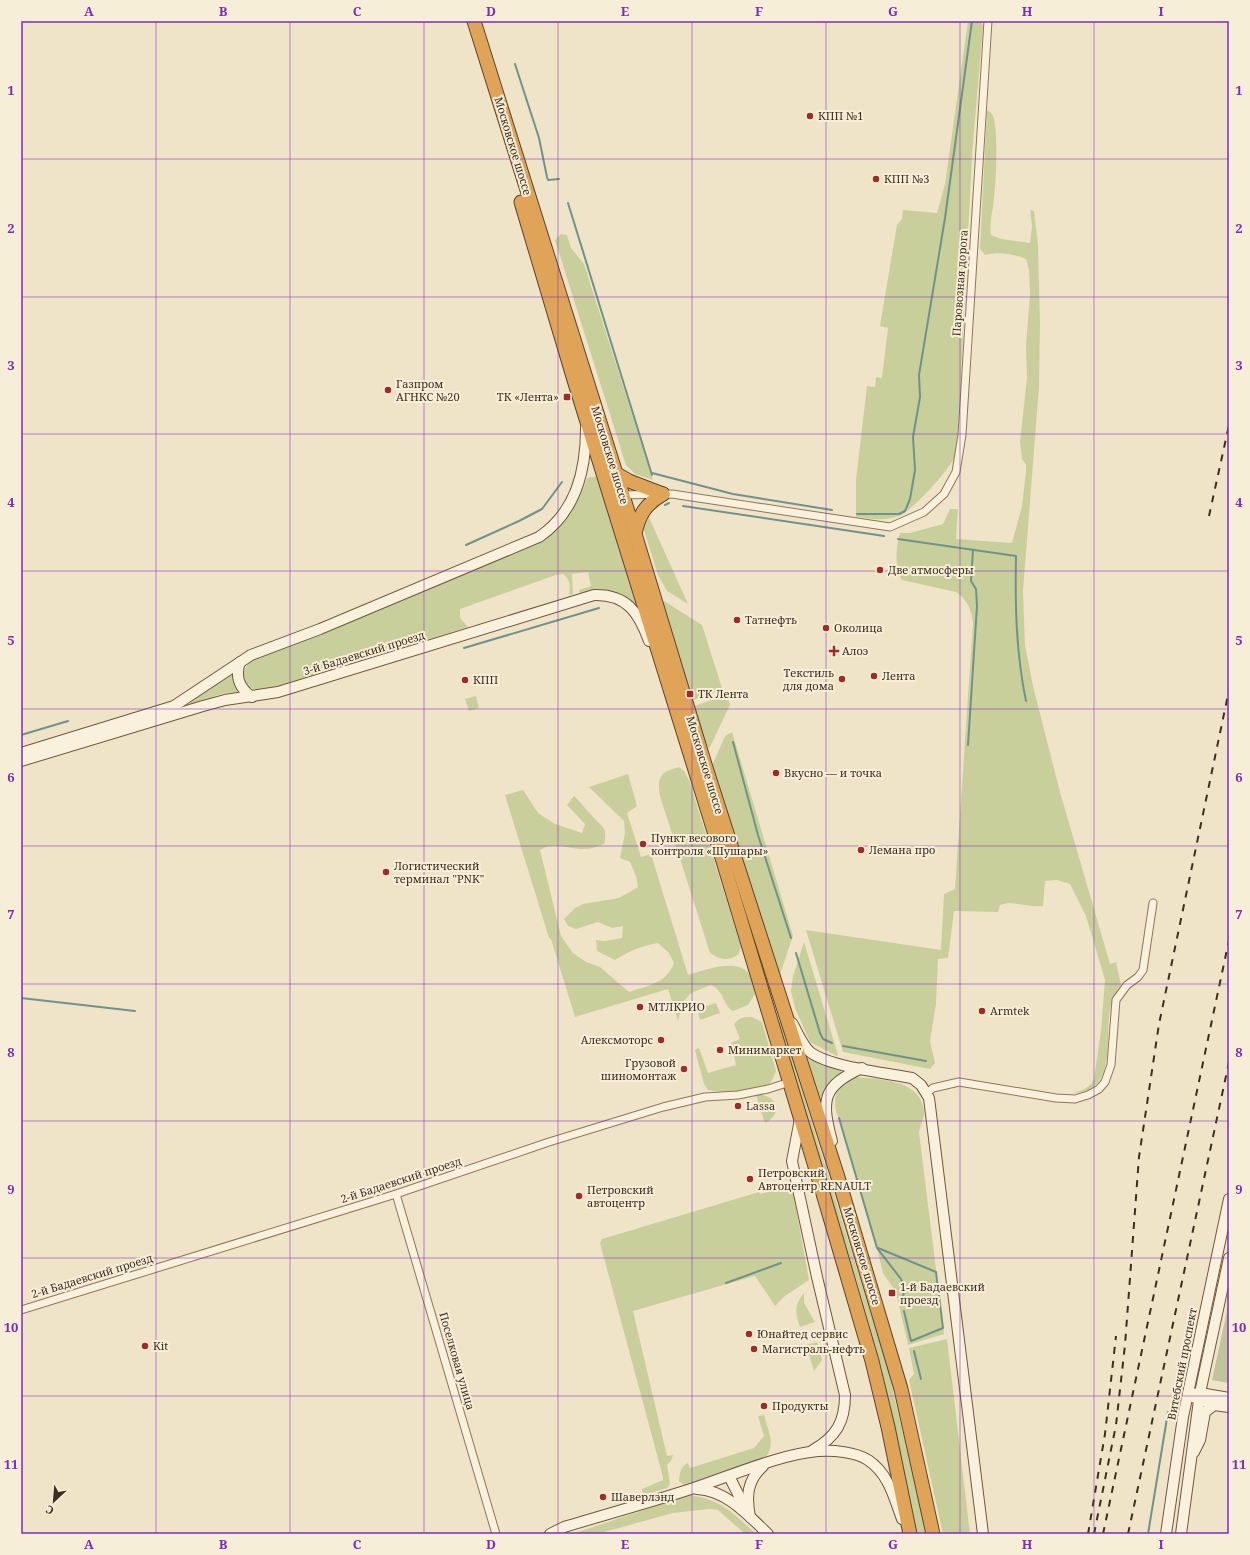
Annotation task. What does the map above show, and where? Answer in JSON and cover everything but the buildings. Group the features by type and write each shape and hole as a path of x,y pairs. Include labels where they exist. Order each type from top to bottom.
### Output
{"highway":[{"name":"Московское шоссе","path":"467,21 586,419 616,496 635,534 707,771 837,1174 901,1389 933,1534"},
{"name":"Московское шоссе","path":"474,21 615,472 616,496 667,682 790,1082 872,1361 888,1427 909,1534"},
{"path":"615,472 628,481 663,494"},
{"path":"635,534 638,521 646,506 663,494"}],"street":[{"name":"Паровозная дорога","path":"616,496 663,494 890,527 930,509 944,494 956,472 964,415 988,21"},
{"path":"21,753 174,706 240,662 268,647 320,629 539,537 549,530 562,515 573,498 584,466 586,419"},
{"name":"3-й Бадаевский проезд","path":"21,761 203,706 278,692 594,595 603,595 621,600 637,614 667,682"},
{"path":"240,662 238,669 239,682 246,693 252,697"},
{"path":"927,1093 933,1088 959,1082 1056,1098 1075,1099 1088,1095 1099,1089 1105,1082 1111,1064 1116,1000 1127,985 1138,977 1143,970 1153,903"},
{"path":"786,1017 792,1023 809,1050 815,1054 829,1061 912,1078 922,1085 927,1093 933,1119 983,1534"},
{"path":"837,1174 836,1155 827,1118 827,1102 829,1092 836,1082 862,1068"},
{"name":"2-й Бадаевский проезд","path":"21,1310 396,1194 549,1142 663,1108 705,1097 738,1095 768,1089 790,1082"},
{"path":"800,1118 792,1160 817,1277 845,1395 844,1413 838,1430 832,1437 809,1452"},
{"name":"Поселковая улица","path":"396,1194 496,1534"},
{"name":"Витебский проспект","path":"1166,1534 1188,1394 1229,1199"},
{"name":"Витебский проспект","path":"1181,1534 1193,1455 1193,1438 1199,1396 1229,1258"},
{"path":"1188,1394 1229,1398"},
{"path":"1199,1396 1214,1405 1229,1407"},
{"path":"1193,1455 1200,1440 1205,1412 1214,1405"},
{"path":"550,1534 564,1527 693,1489 728,1476 809,1452 840,1452 867,1460 885,1476 909,1534"},
{"path":"750,1517 747,1500 750,1484 755,1474 764,1465"},
{"path":"728,1476 750,1517"},
{"path":"693,1489 709,1489 720,1494 750,1517 768,1534"}],"green space":[{"path":"968,21 980,21 983,26 972,155 956,452 951,464 938,481 905,513 894,518 883,519 856,517 856,480 867,386 875,387 876,377 882,378 888,328 880,326 897,225 902,219 903,210 937,213 945,184"},
{"path":"987,110 992,113 996,129 996,180 991,221 991,235 1001,239 1030,243 1032,226 1030,210 1034,211 1038,245 1040,323 1039,387 1023,591 1025,645 1033,686 1060,792 1110,964 1116,962 1121,985 1111,1005 1108,1046 1103,1073 1097,1083 1087,1090 1072,1093 1087,1087 1094,1079 1101,1031 1105,980 1086,916 1070,884 1057,880 1045,881 1043,906 1010,903 1000,905 998,912 954,911 948,958 938,959 936,1004 930,1041 935,1063 930,1069 843,1052 806,930 941,950 944,894 955,889 973,623 970,610 966,602 956,592 902,580 899,575 896,557 900,533 910,533 943,524 950,509 958,509 956,539 1012,543 1022,506 1026,465 1022,459 1020,441 1027,378 1026,345 1030,294 1029,270 1026,259 1006,254 995,253 985,255 980,249"},
{"path":"561,234 567,235 571,248 584,264 653,480 635,474 626,465 555,240"},
{"path":"598,476 639,608 611,592 601,589 580,593 579,590 591,586 588,572 572,574 573,594 569,595 569,581 563,574 556,575 460,609 460,618 468,627 269,689 254,689 244,681 245,670 248,664 260,655 359,619 542,540 558,528 570,514 580,497 587,478"},
{"path":"647,513 688,604 667,591 658,575 643,527"},
{"path":"664,601 702,625 722,688 721,690 693,700 687,698 661,602"},
{"path":"232,674 239,689 237,692 221,694 190,704 190,701"},
{"path":"476,696 479,708 469,711 465,699"},
{"path":"724,696 727,697 730,705 710,747 706,749 694,712 694,706"},
{"path":"732,732 793,936 780,974 777,975 711,768 725,736"},
{"path":"679,767 684,771 689,780 741,947 738,955 727,959 717,957 710,953 660,796 659,784 661,776 668,771"},
{"path":"628,774 637,806 627,813 641,857 651,854 688,975 720,966 738,967 745,970 751,978 755,994 748,1005 733,1011 727,1005 719,991 711,985 691,993 683,1002 678,1021 668,989 575,1017 505,795 523,790 538,813 555,824 582,833 585,824 567,805 574,796 603,828 605,833 604,844 599,846 578,849 550,846 540,850 561,936 573,953 586,962 600,967 629,992 656,983 667,975 674,963 669,953 658,943 635,949 615,960 597,951 596,940 605,941 622,938 623,926 612,928 598,922 576,929 568,926 564,919 575,908 583,904 619,898 638,887 636,876 630,862 620,858 625,833 624,821 589,787"},
{"path":"804,942 838,1055 837,1056 810,1042 795,1008 791,991 793,976"},
{"path":"716,1003 720,1013 700,1020 697,1009"},
{"path":"745,1017 752,1017 762,1022 776,1071 772,1080 765,1086 751,1090 722,1092 708,1090 704,1084 695,1050 699,1048 708,1073 736,1065 731,1043 740,1039 734,1024"},
{"path":"781,1022 888,1370 927,1534 916,1534 882,1369 856,1278 777,1023"},
{"path":"810,1057 840,1070 842,1073 836,1078 823,1097 820,1096 808,1059"},
{"path":"852,1077 885,1080 906,1086 915,1092 921,1100 924,1111 919,1132 944,1334 908,1345 896,1292 883,1273 835,1106 839,1088"},
{"path":"756,1095 769,1097 776,1104 775,1114 765,1123"},
{"path":"792,1186 809,1280 785,1296 775,1306 755,1276 633,1311 667,1456 673,1455 671,1461 667,1465 670,1484 667,1488 646,1494 642,1492 642,1489 663,1480 663,1477 600,1243 602,1239 759,1192 760,1194"},
{"path":"804,1293 804,1303 815,1322 800,1327 796,1309 798,1301"},
{"path":"1229,1302 1229,1383 1212,1380"},
{"path":"947,1339 970,1534 943,1534 909,1380 914,1374 909,1348"},
{"path":"817,1342 822,1360 814,1371 806,1345"},
{"path":"764,1415 770,1434 771,1444 770,1450 763,1461 691,1486 684,1485 679,1481 682,1468 688,1463 690,1468 754,1448 764,1436 758,1416"},
{"path":"689,1495 710,1500 726,1508 756,1534 745,1534 718,1510 709,1509 673,1513 597,1534 572,1534"}],"waterway":[{"path":"857,514 899,514 905,511 910,499 915,470 913,437 920,397 919,375 945,218 972,21"},
{"path":"515,64 539,138 548,180 559,179"},
{"path":"568,203 652,475"},
{"path":"652,473 733,494 832,510"},
{"path":"466,545 542,509 562,482"},
{"path":"665,505 669,503"},
{"path":"683,506 884,536"},
{"path":"898,539 1016,556 1017,629 1020,665 1026,701"},
{"path":"968,745 977,606 976,589 971,581 973,550"},
{"path":"464,648 599,608"},
{"path":"21,735 68,721"},
{"path":"733,742 758,835 791,938"},
{"path":"796,953 820,1033 823,1039 832,1043"},
{"path":"21,998 135,1011"},
{"path":"843,1046 926,1061"},
{"path":"839,1118 877,1248 901,1279 904,1287 903,1300"},
{"path":"878,1248 936,1272 943,1328 911,1341 904,1311"},
{"path":"726,1283 781,1263"},
{"path":"914,1351 921,1379"},
{"path":"1148,1534 1168,1412"}],"railway":[{"path":"1209,516 1229,425"},
{"path":"1094,1534 1116,1425 1125,1345 1139,1157 1159,1024 1229,690"},
{"path":"1103,1534 1229,940"},
{"path":"1128,1534 1229,1062"},
{"path":"1088,1534 1105,1434 1116,1336"}],"place":[{"name":"КПП №1","path":"810,116"},
{"name":"КПП №3","path":"876,179"},
{"name":"Газпром АГНКС №20","path":"388,390"},
{"name":"ТК «Лента»","path":"567,397"},
{"name":"Две атмосферы","path":"880,570"},
{"name":"Татнефть","path":"737,620"},
{"name":"Околица","path":"826,628"},
{"name":"Алоэ","path":"834,651"},
{"name":"Лента","path":"874,676"},
{"name":"Текстиль для дома","path":"842,679"},
{"name":"КПП","path":"465,680"},
{"name":"ТК Лента","path":"690,694"},
{"name":"Вкусно — и точка","path":"776,773"},
{"name":"Пункт весового контроля «Шушары»","path":"643,844"},
{"name":"Лемана про","path":"861,850"},
{"name":"Логистический терминал \"PNK\"","path":"386,872"},
{"name":"МТЛКРИО","path":"640,1007"},
{"name":"Armtek","path":"982,1011"},
{"name":"Алексмоторс","path":"661,1040"},
{"name":"Минимаркет","path":"720,1050"},
{"name":"Грузовой шиномонтаж","path":"684,1069"},
{"name":"Lassa","path":"738,1106"},
{"name":"Петровский Автоцентр RENAULT","path":"750,1179"},
{"name":"Петровский автоцентр","path":"579,1196"},
{"name":"1-й Бадаевский проезд","path":"892,1293"},
{"name":"Юнайтед сервис","path":"749,1334"},
{"name":"Kit","path":"145,1346"},
{"name":"Магистраль-нефть","path":"754,1349"},
{"name":"Продукты","path":"764,1406"},
{"name":"Шаверлэнд","path":"603,1497"}]}
